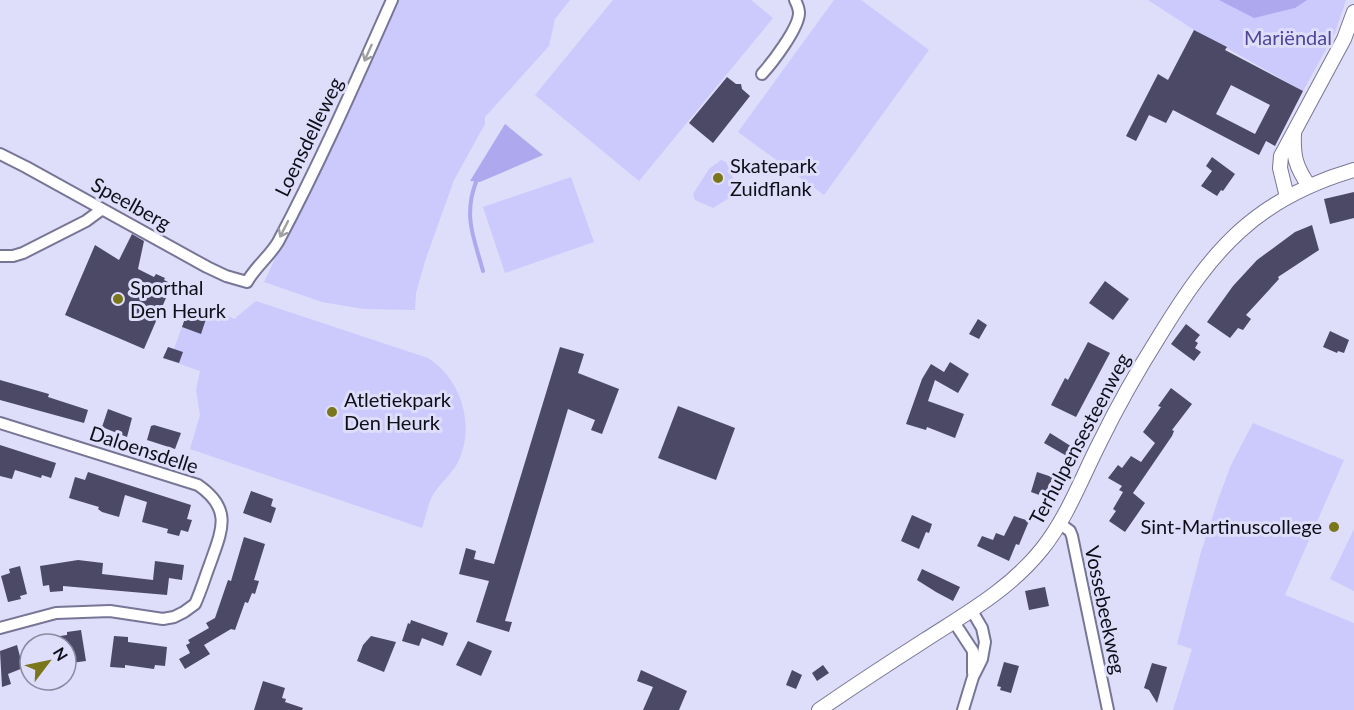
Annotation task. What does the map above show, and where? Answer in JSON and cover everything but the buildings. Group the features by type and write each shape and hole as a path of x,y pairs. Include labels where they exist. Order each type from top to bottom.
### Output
{"main road":[{"path":"1287,197 1280,168 1281,156 1349,42 1354,12"},
{"path":"1294,134 1293,155 1296,165 1309,186"},
{"name":"Terhulpensesteenweg","path":"819,710 972,611 1014,579 1042,549 1059,523 1130,383 1194,281 1226,244 1256,217 1309,186 1354,170"}],"street":[{"name":"Loensdelleweg","path":"247,282 276,245 329,140 392,0"},
{"path":"762,74 798,20 799,13 795,0"},
{"name":"Speelberg","path":"0,154 217,272 247,282"},
{"path":"0,256 23,253 86,221 101,210"},
{"name":"Daloensdelle","path":"0,423 198,484 216,500 221,514 222,528 195,604 174,617 163,619 110,611 56,613 0,628"},
{"name":"Vossebeekweg","path":"1059,523 1070,531 1072,536 1108,710"},
{"path":"963,710 986,642 972,611"},
{"path":"954,622 973,651 973,677"}],"green space":[{"path":"397,0 570,0 555,19 549,46 485,117 485,124 454,180 425,261 416,293 415,310 364,309 322,302 264,282"},
{"path":"613,0 751,0 773,18 639,181 535,95"},
{"path":"834,0 861,0 929,50 824,195 738,132"},
{"name":"Mariëndal","path":"1148,0 1346,0 1335,33 1303,91 1191,28"},
{"name":"Skatepark Zuidflank","path":"721,160 726,162 739,192 713,208 695,200 693,194 709,169"},
{"path":"571,177 594,242 505,273 483,207"},
{"name":"Atletiekpark Den Heurk","path":"256,301 428,358 449,378 462,403 466,432 464,446 457,465 432,497 422,528 190,449 200,415 196,390 200,371 163,358 168,347 174,349 189,307 208,313 221,312 234,319"},
{"path":"1253,423 1344,460 1285,595 1354,623 1354,710 1173,710 1192,649 1177,644 1201,552 1231,465"},
{"path":"1354,529 1354,591 1330,579"}],"shaded area":[{"path":"1219,0 1307,0 1295,8 1254,18"},
{"path":"505,124 543,155 480,182 470,181"}],"waterway":[{"path":"476,182 472,194 470,216 473,237 483,271"}],"place":[{"name":"Skatepark Zuidflank","path":"718,178"},
{"name":"Sporthal Den Heurk","path":"118,299"},
{"name":"Atletiekpark Den Heurk","path":"332,412"},
{"name":"Sint-Martinuscollege","path":"1334,527"}]}
